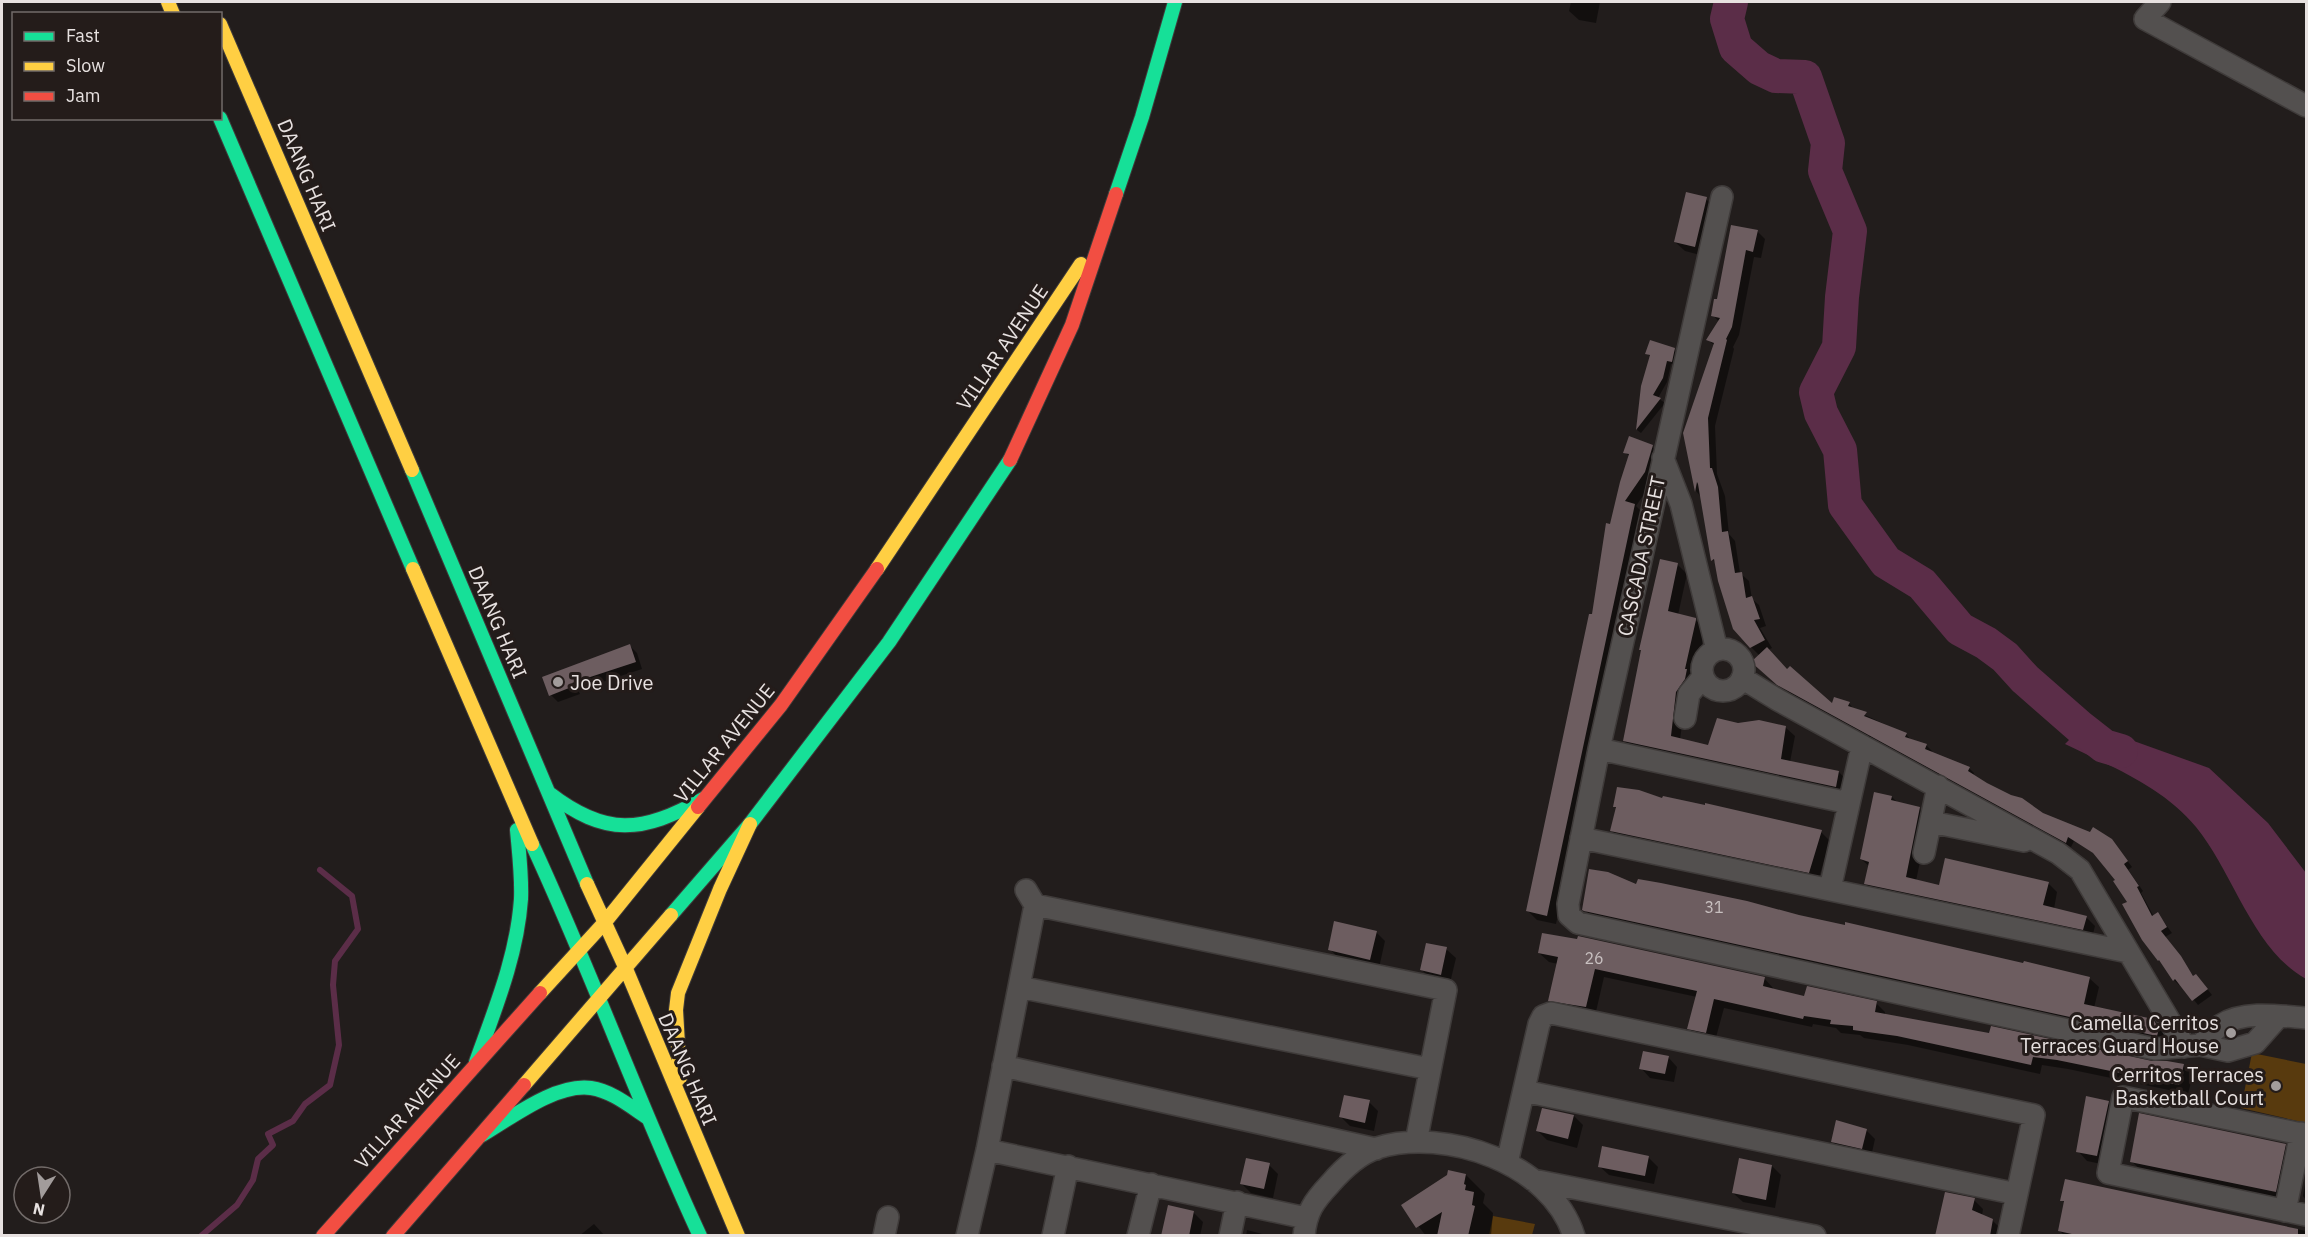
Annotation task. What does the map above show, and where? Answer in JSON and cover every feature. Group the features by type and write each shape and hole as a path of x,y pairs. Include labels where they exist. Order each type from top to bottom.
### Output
{"main road":[{"name":"VILLAR AVENUE","path":"393,1236 482,1135 556,1045 626,969 750,824 889,642 1011,458 1072,325 1142,117 1175,2"},
{"name":"DAANG HARI","path":"222,29 527,737 738,1236"},
{"path":"221,120 515,807 560,904 648,1118 700,1236"},
{"name":"VILLAR AVENUE","path":"324,1236 476,1062 605,922 781,705 850,610 1101,234"},
{"path":"549,793 578,815 595,822 637,826 661,822 703,799"},
{"path":"476,1062 501,992 518,926 521,881 515,807"},
{"path":"682,1104 677,1046 678,993 720,889 750,824"},
{"path":"482,1135 539,1104 577,1088 605,1093 648,1118"}],"street":[{"path":"2160,2 2145,19 2307,105"},
{"name":"CASCADA STREET","path":"1722,197 1599,749 1568,904 1569,915 1578,923 2155,1049 2193,1046"},
{"path":"1663,458 1681,504 1717,650"},
{"path":"1717,650 1730,650 1736,654 1743,665 1742,678 1733,688 1719,690 1707,683 1703,677 1703,663 1711,653 1717,650"},
{"path":"1685,718 1689,694 1703,677"},
{"path":"1742,678 2058,853 2080,870 2128,951 2193,1046 2228,1051 2255,1043 2279,1016"},
{"path":"1830,889 1862,746"},
{"path":"1599,749 1849,803"},
{"path":"1924,853 1938,786"},
{"path":"1931,822 2043,845"},
{"path":"1581,838 2128,951"},
{"path":"967,1236 987,1150 1019,987 1030,898 1446,990 1416,1142"},
{"path":"1019,987 1430,1069"},
{"path":"1507,1163 1539,1024 1543,1016 1551,1013 2034,1115 2008,1236"},
{"path":"2193,1046 2222,1025 2241,1017 2307,1018"},
{"path":"1003,1065 1376,1149 1416,1142 1439,1143 1483,1153 1507,1163 1532,1180 1557,1203 1574,1236"},
{"path":"1524,1091 2017,1194"},
{"path":"2285,1211 2304,1134 2123,1097 2108,1173 2285,1211 2307,1215"},
{"path":"987,1150 1237,1202 1305,1227 1320,1194 1340,1173 1376,1149"},
{"path":"1053,1236 1068,1166"},
{"path":"1532,1180 1815,1236"},
{"path":"1138,1236 1151,1184"},
{"path":"1230,1236 1237,1202"}],"shaded area":[{"path":"2081,728 2131,740 2209,768 2268,823 2306,873 2306,979 2288,966 2272,949 2245,909 2209,845 2183,813 2168,800 2135,779 2065,744"},
{"name":"Cerritos Terraces Basketball Court","path":"2252,1053 2306,1064 2306,1123 2241,1108"},
{"path":"1493,1216 1535,1224 1532,1235 1489,1235"}],"building":[{"path":"1686,192 1707,197 1695,247 1674,242"},
{"path":"1731,225 1758,230 1753,252 1746,250 1732,327 1726,339 1708,418 1710,468 1712,468 1718,487 1722,532 1728,531 1735,573 1742,572 1746,598 1752,596 1760,619 1754,620 1765,640 1750,648 1733,629 1718,581 1714,559 1711,561 1698,484 1697,482 1695,492 1683,433 1714,343 1706,340 1720,318 1711,316 1714,299 1717,299"},
{"path":"1650,340 1675,348 1672,362 1667,361 1663,378 1653,395 1661,398 1636,430 1641,386 1650,355 1645,354"},
{"path":"1629,436 1653,445 1645,472 1625,501 1635,504 1547,916 1526,911 1589,614 1592,614 1606,523 1610,524 1629,454 1623,453"},
{"path":"1660,559 1678,563 1668,611 1696,618 1685,679 1676,692 1671,736 1708,745 1717,718 1738,723 1759,720 1786,726 1781,759 1839,771 1836,787 1623,741 1641,650 1639,650"},
{"path":"630,644 636,662 572,683 574,686 549,696 542,677"},
{"path":"1767,647 1787,669 1790,666 1832,703 1834,697 1850,702 1848,706 1867,712 1864,716 1907,733 1905,737 1927,744 1925,749 1970,767 1968,771 1987,783 2022,798 2043,813 2090,832 2093,827 2112,839 2128,861 2124,864 2139,886 2137,887 2152,916 2158,912 2167,927 2161,931 2181,956 2193,976 2196,974 2208,989 2192,1001 2175,979 2173,981 2142,940 2122,904 2127,902 2113,881 2115,880 2093,853 2068,837 2066,843 1777,685 1751,662"},
{"path":"1617,787 1639,790 1662,798 1663,796 1705,805 1705,803 1822,830 1809,873 1610,831 1616,807 1613,807"},
{"path":"1874,792 1892,796 1891,800 1920,807 1906,877 1939,885 1945,858 2049,882 2043,905 2087,916 2083,930 1864,884 1869,862 1860,859"},
{"path":"1589,869 1608,872 1636,884 1638,879 1661,883 2090,977 2084,1004 2153,1019 2159,1029 2157,1036 1584,911 1582,910"},
{"path":"1334,921 1377,931 1370,960 1328,950"},
{"path":"1542,933 1577,939 1578,936 1765,977 1763,986 1804,996 1807,986 1877,1001 1875,1012 1989,1033 1991,1026 2152,1061 2184,1064 2179,1085 2057,1060 2033,1057 2031,1065 1897,1036 1853,1030 1853,1026 1830,1024 1831,1020 1804,1016 1803,1019 1714,999 1706,1033 1687,1029 1697,991 1595,969 1586,1007 1548,1001 1558,957 1538,953"},
{"path":"1426,943 1447,947 1441,975 1420,970"},
{"path":"1643,1051 1669,1056 1665,1074 1639,1069"},
{"path":"1344,1095 1370,1100 1365,1123 1339,1117"},
{"path":"2086,1096 2109,1101 2097,1156 2076,1152"},
{"path":"1542,1108 1574,1115 1568,1139 1536,1131"},
{"path":"2139,1113 2286,1144 2276,1192 2130,1162"},
{"path":"1836,1120 1867,1129 1862,1149 1831,1142"},
{"path":"1602,1146 1649,1156 1645,1176 1598,1167"},
{"path":"1246,1158 1270,1163 1264,1189 1240,1184"},
{"path":"1739,1158 1772,1165 1766,1200 1732,1193"},
{"path":"1448,1170 1466,1174 1465,1190 1474,1192 1472,1205 1475,1206 1468,1236 1437,1236 1442,1212 1416,1228 1401,1205 1447,1175"},
{"path":"2065,1179 2298,1229 2298,1236 2081,1236 2058,1231 2064,1201 2060,1201"},
{"path":"1945,1192 1975,1198 1972,1210 1993,1219 1990,1236 1935,1236"},
{"path":"1168,1205 1194,1211 1189,1236 1161,1236"}],"waterway":[{"path":"1731,2 1727,19 1736,48 1759,68 1776,76 1805,77 1828,143 1825,171 1850,231 1839,347 1816,392 1821,413 1840,450 1845,505 1886,562 1922,584 1960,629 1986,643 2005,657 2025,679 2104,746 2121,751"},
{"path":"201,1236 237,1205 253,1180 258,1159 273,1145 268,1134 293,1121 305,1104 330,1085 339,1045 333,985 335,961 358,929 352,896 320,870"}],"traffic: fast":[{"path":"1116,194 1142,117 1175,2"},
{"path":"221,120 413,569"},
{"path":"671,915 750,824 889,642 1010,460"},
{"path":"412,470 587,884"},
{"path":"549,793 589,817 607,823 624,825 642,824 661,819 703,799"},
{"path":"476,1062 498,1002 519,920 521,882 517,830"},
{"path":"532,844 700,1236"},
{"path":"482,1135 534,1103 577,1088 591,1088 606,1092 648,1118"}],"traffic: slow":[{"path":"168,2 172,12"},
{"path":"222,29 412,470"},
{"path":"877,569 1081,264"},
{"path":"413,569 532,844"},
{"path":"540,993 605,922 698,807"},
{"path":"680,1078 676,1010 678,993 720,889 750,824"},
{"path":"587,884 626,969 738,1236"},
{"path":"524,1085 671,915"}],"traffic: jam":[{"path":"1010,460 1072,325 1116,194"},
{"path":"698,807 781,705 877,569"},
{"path":"323,1236 540,993"},
{"path":"393,1236 524,1085"}],"place":[{"name":"Joe Drive","path":"558,682"},
{"name":"Camella Cerritos Terraces Guard House","path":"2231,1033"},
{"name":"Cerritos Terraces Basketball Court","path":"2276,1086"}]}
